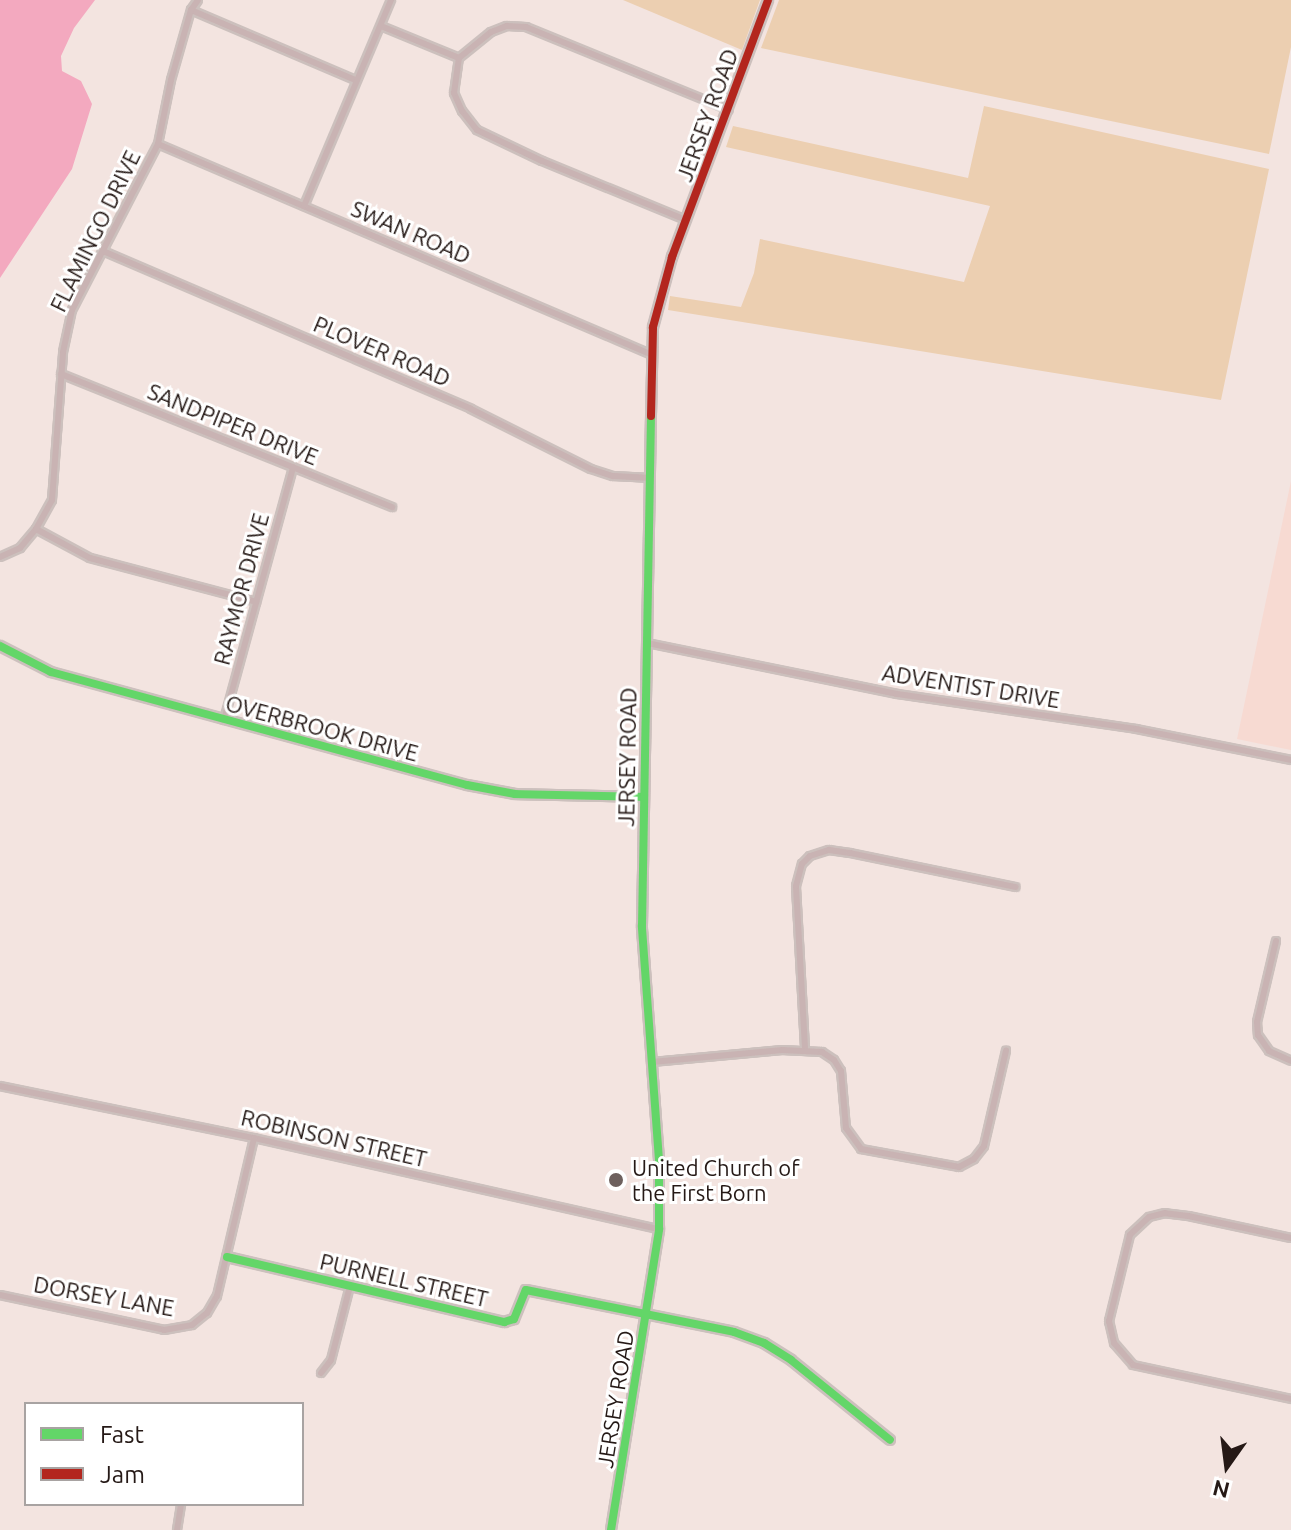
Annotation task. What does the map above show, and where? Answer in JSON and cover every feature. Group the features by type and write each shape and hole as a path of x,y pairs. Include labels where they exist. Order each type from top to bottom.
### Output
{"street":[{"name":"FLAMINGO DRIVE","path":"0,557 20,548 36,529 52,500 61,374 72,310 158,144 171,80 191,10 198,0"},
{"path":"304,206 391,0"},
{"name":"JERSEY ROAD","path":"611,1530 659,1229 659,1160 642,926 650,354 657,306 768,0"},
{"path":"191,10 355,80"},
{"path":"381,26 459,58"},
{"path":"686,220 542,161 477,130 462,111 454,93 459,58 491,32 507,26 526,27 729,110"},
{"name":"SWAN ROAD","path":"158,144 650,354"},
{"name":"PLOVER ROAD","path":"103,251 471,409 591,469 613,476 647,478"},
{"name":"SANDPIPER DRIVE","path":"61,374 392,507"},
{"name":"RAYMOR DRIVE","path":"224,720 293,467"},
{"path":"36,529 90,558 256,602"},
{"name":"ADVENTIST DRIVE","path":"647,643 919,698 1136,729 1291,760"},
{"name":"OVERBROOK DRIVE","path":"0,646 51,672 485,789 515,794 644,797"},
{"path":"805,1048 796,886 802,864 810,856 829,850 850,853 1016,887"},
{"path":"1276,941 1257,1022 1258,1035 1269,1051 1291,1061"},
{"path":"652,1062 805,1048 829,1055 839,1066 844,1086 846,1128 861,1149 959,1167 974,1159 984,1146 1006,1051"},
{"name":"ROBINSON STREET","path":"0,1086 254,1138 659,1229"},
{"name":"DORSEY LANE","path":"0,1295 155,1329 183,1329 201,1320 212,1306 227,1257 254,1138"},
{"path":"1291,1238 1188,1216 1165,1213 1149,1217 1130,1235 1109,1321 1114,1343 1133,1365 1291,1399"},
{"name":"PURNELL STREET","path":"227,1257 504,1322 514,1319 526,1290 647,1317"},
{"path":"321,1373 331,1360 350,1286"},
{"path":"647,1317 734,1332 764,1343 791,1360 890,1440"},
{"path":"177,1530 181,1506"}],"shaded area":[{"path":"0,0 95,0 74,28 61,56 62,71 81,81 92,104 72,169 0,278"},
{"path":"623,0 760,0 742,50"},
{"path":"779,0 1291,0 1291,47 1269,154 761,48"},
{"path":"984,106 1269,169 1221,400 668,310 670,296 741,307 754,273 760,239 964,282 990,206 726,147 733,126 968,178"},
{"path":"1291,481 1291,750 1237,739"}],"traffic: fast":[{"path":"611,1530 659,1229 659,1160 642,926 651,416"},
{"path":"0,646 51,672 467,785 515,794 644,797"},
{"path":"227,1257 504,1322 514,1319 526,1290 734,1332 764,1343 791,1360 890,1440"}],"traffic: jam":[{"path":"651,416 653,327 672,257 768,0"}],"place":[{"name":"United Church of the First Born","path":"616,1180"}]}
